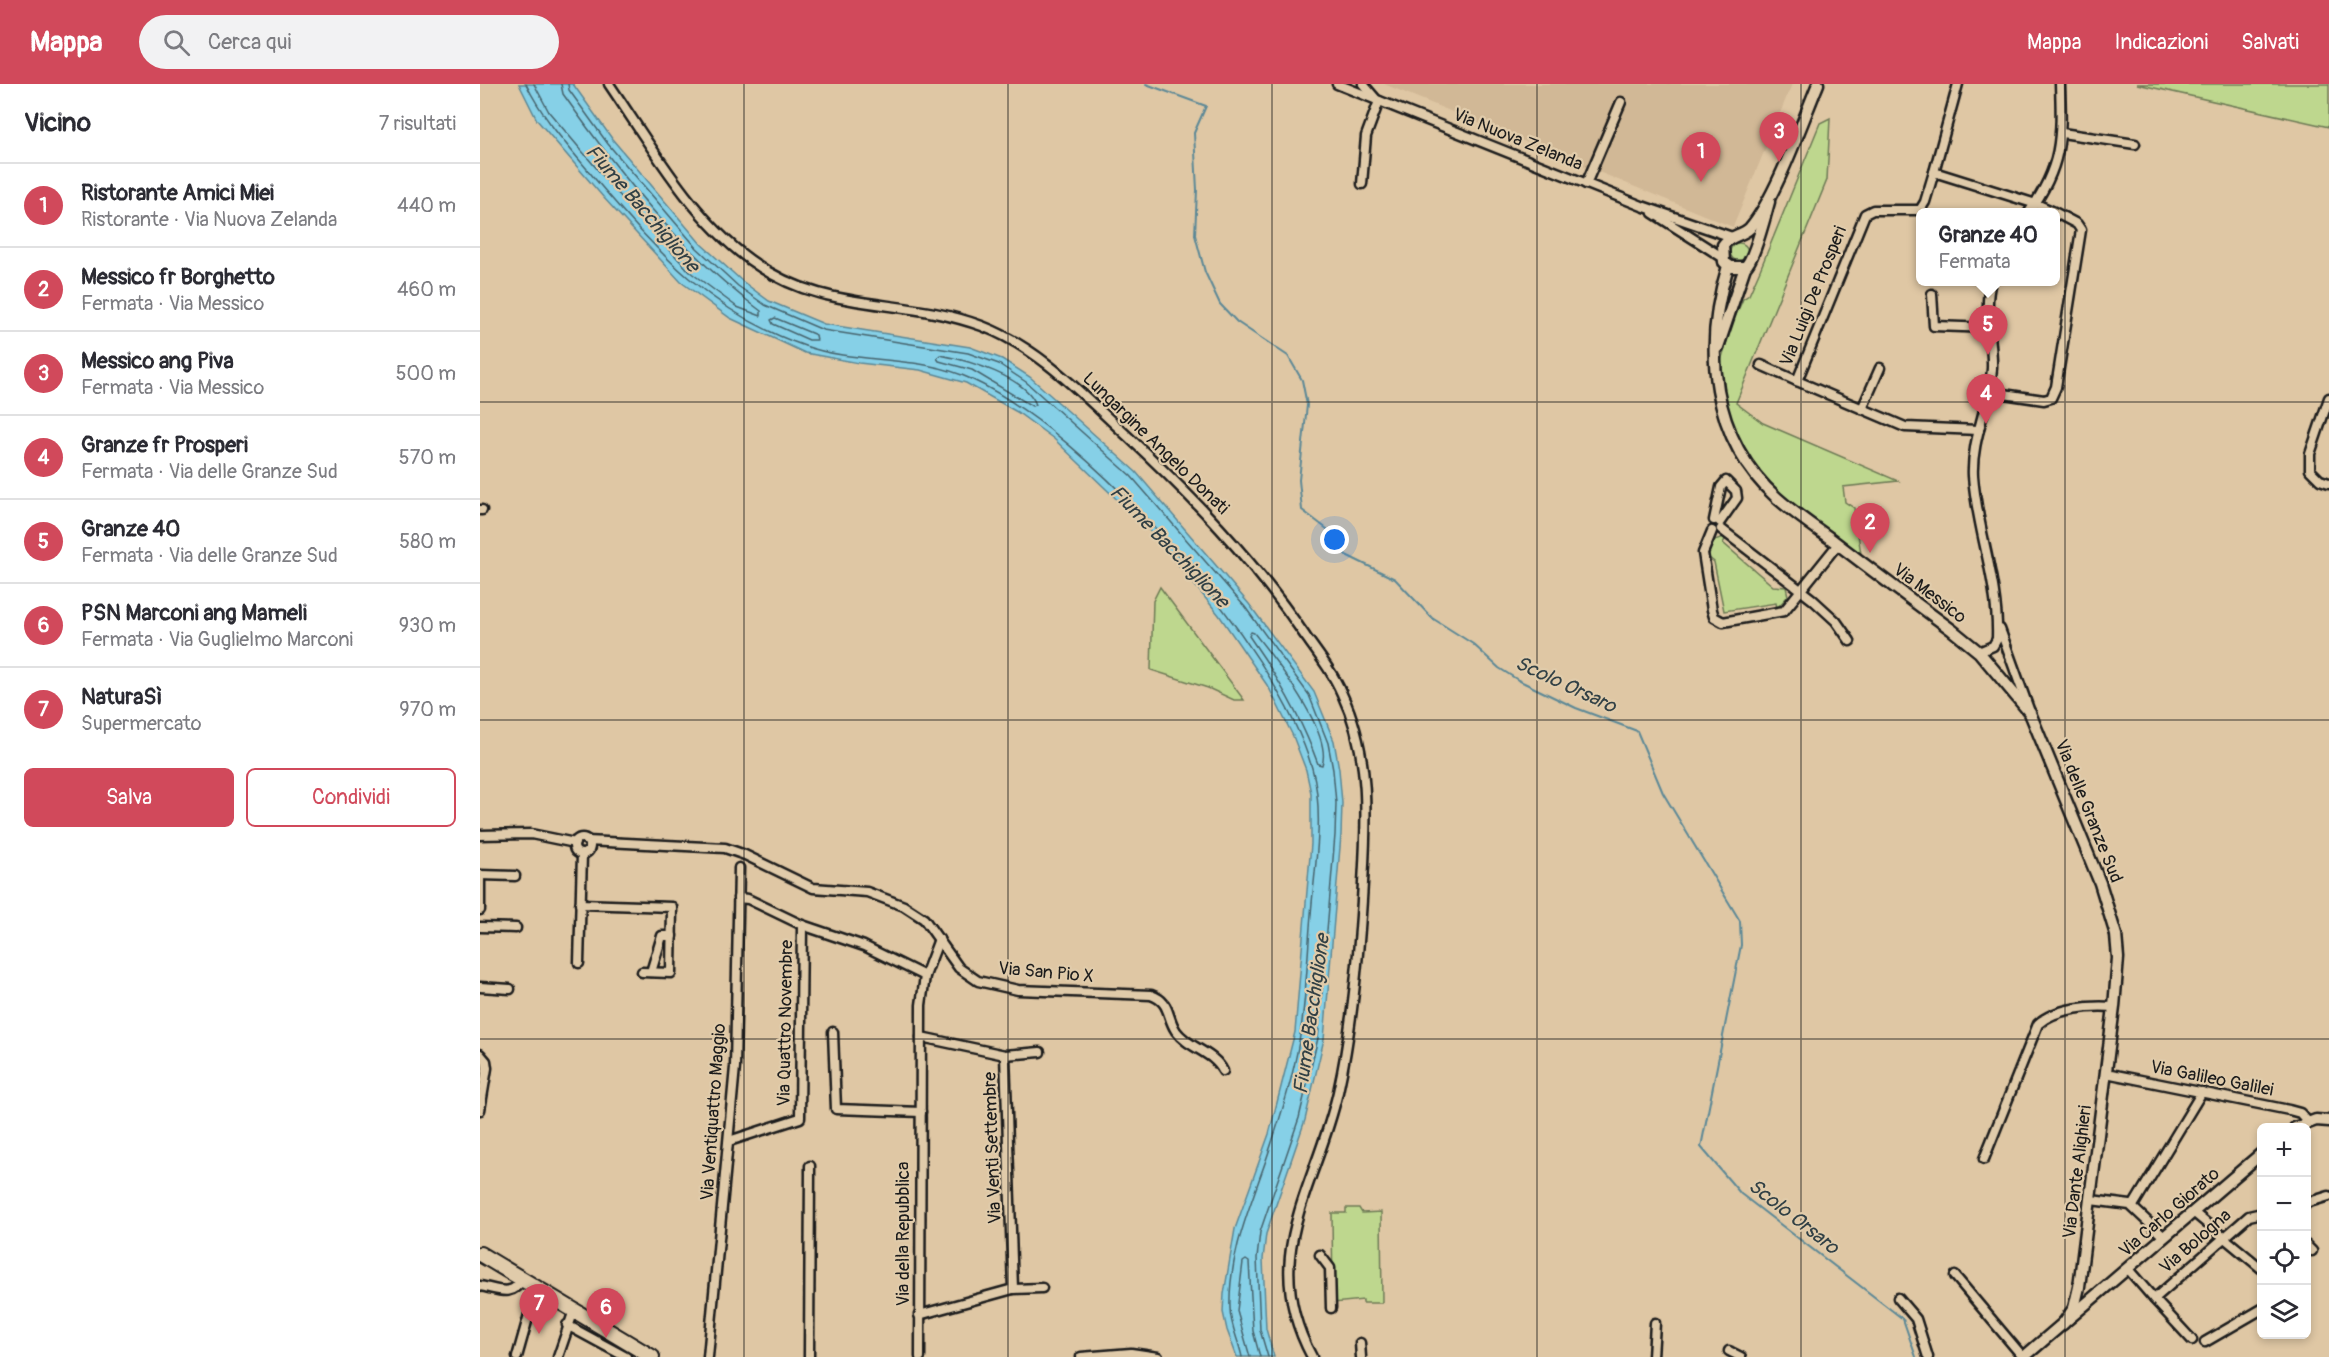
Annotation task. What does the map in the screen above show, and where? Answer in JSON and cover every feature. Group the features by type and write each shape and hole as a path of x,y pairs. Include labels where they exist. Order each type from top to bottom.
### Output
{"main road":[{"path":"480,1254 574,1310 629,1353 652,1357"}],"street":[{"name":"Lungargine Angelo Donati","path":"609,84 686,194 719,233 747,258 784,281 813,293 868,305 951,316 984,327 1021,344 1081,392 1183,489 1249,562 1288,610 1332,674 1343,695 1360,743 1364,772 1366,830 1359,944 1345,1057 1327,1133 1295,1220 1288,1263 1291,1300 1299,1329 1312,1357"},
{"name":"Via Nuova Zelanda","path":"1338,84 1642,206 1735,236"},
{"path":"1362,184 1366,136 1378,101 1363,84"},
{"name":"Via Messico","path":"1713,361 1745,267 1753,258 1754,247 1773,188 1818,84"},
{"path":"1958,84 1935,172 2044,208"},
{"path":"2033,208 2058,160 2062,133 2060,84"},
{"name":"Via Nuova Zelanda","path":"1586,184 1621,102"},
{"path":"2062,133 2135,144"},
{"name":"Via Luigi De Prosperi","path":"1921,208 1935,172"},
{"name":"Via Messico","path":"1773,188 1749,228 1723,245 1725,261 1715,315 1713,361 1723,411 1731,436 1743,457 1777,498 1979,652 2031,713"},
{"name":"Via Nuova Zelanda","path":"1642,206 1725,261"},
{"name":"Via Luigi De Prosperi","path":"1797,381 1865,214 1873,210 1916,210"},
{"path":"1990,392 2044,400 2051,398 2056,387 2081,230 2077,224 2060,216"},
{"path":"1703,247 1704,232 1708,229"},
{"path":"1735,236 1746,237 1754,247"},
{"path":"1725,261 1739,268 1745,267"},
{"name":"Via delle Granze Sud","path":"1979,652 1993,646 1997,639 1998,622 1992,570 1973,473 1979,430 1990,392 1991,328 1986,298 1990,286"},
{"path":"1932,294 1934,326 1991,328"},
{"name":"Via Luigi De Prosperi","path":"1761,365 1905,427 1979,430"},
{"path":"1862,409 1880,368"},
{"path":"2329,398 2310,454 2310,470 2320,480 2329,483"},
{"path":"1838,544 1801,590 1784,611 1718,621 1712,610 1703,553 1712,531 1709,525 1718,523 1801,590 1836,621 1850,640"},
{"name":"Via delle Granze Sud","path":"1998,622 2031,713 2100,884 2116,935 2118,958 2113,1019"},
{"name":"Via San Pio X","path":"480,835 531,834 575,843 581,839 731,849 813,888 867,892 884,897 924,919 959,968 978,981 1018,990 1151,995 1161,998 1167,1005 1175,1030 1188,1045 1216,1061 1223,1071"},
{"path":"579,963 582,854 589,848 587,841"},
{"path":"575,843 575,850 582,854"},
{"name":"Via Ventiquattro Maggio","path":"708,1357 735,1066 739,868"},
{"path":"480,910 480,876 514,876"},
{"path":"738,898 748,899 802,925 864,946 925,976"},
{"path":"580,904 672,907 672,936 671,973 646,972 662,936 672,936"},
{"name":"Via Quattro Novembre","path":"729,1141 800,1118 802,925"},
{"path":"480,927 516,928"},
{"name":"Via della Repubblica","path":"920,1357 921,1037 925,976 939,939"},
{"path":"480,987 510,990"},
{"path":"1984,1159 2038,1024 2052,1015 2099,1006 2114,1008"},
{"name":"Via Dante Alighieri","path":"2063,1324 2076,1303 2079,1287 2113,1019"},
{"path":"833,1032 836,1109 921,1112"},
{"name":"Via Venti Settembre","path":"921,1037 1005,1055 1013,1290"},
{"path":"1005,1055 1040,1052"},
{"path":"480,1054 486,1061 487,1068 480,1110"},
{"name":"Via Galileo Galilei","path":"2106,1073 2300,1113 2308,1122"},
{"path":"2133,1206 2202,1092"},
{"path":"2308,1122 2329,1121"},
{"name":"Via Carlo Giorato","path":"1955,1276 2023,1357 2257,1157"},
{"path":"808,1357 810,1166"},
{"path":"2311,1202 2329,1196"},
{"path":"2091,1200 2133,1206 2164,1238"},
{"path":"2193,1212 2257,1265"},
{"name":"Via Bologna","path":"2154,1299 2249,1216 2257,1214"},
{"path":"1320,1255 1330,1268 1331,1308"},
{"name":"Via Bologna","path":"2128,1269 2192,1340"},
{"path":"480,1286 508,1293 517,1289 523,1279"},
{"path":"2079,1287 2086,1294 2098,1295"},
{"path":"919,1315 1013,1290 1042,1288"},
{"path":"517,1357 530,1311 540,1305 546,1293"},
{"name":"Via Carlo Giorato","path":"2076,1303 2098,1295"},
{"path":"1898,1298 1916,1319 1928,1357"},
{"path":"558,1357 574,1310"},
{"path":"2205,1342 2257,1312"},
{"path":"1653,1357 1655,1323"},
{"path":"567,1325 629,1353"},
{"path":"1360,1344 1361,1357"},
{"path":"1729,1351 1740,1357"},
{"path":"1081,1357 1131,1355 1158,1357"}],"shaded area":[{"path":"1384,84 1792,84 1733,227"}],"green space":[{"path":"2137,84 2329,84 2329,127"},
{"path":"1830,118 1827,180 1736,403 1763,423 1898,481 1843,487 1845,502 1854,508 1863,567 1776,499 1721,411 1721,361 1732,324 1760,270 1820,123"},
{"path":"1739,243 1745,246 1748,252 1745,258 1739,261 1733,258 1730,252 1733,246"},
{"path":"1726,538 1723,543 1773,586 1786,587 1788,596 1777,608 1776,603 1724,611 1714,562 1708,557 1712,541"},
{"path":"1160,587 1244,700 1234,700 1208,688 1151,670 1153,601"},
{"path":"1346,1208 1359,1208 1362,1213 1381,1212 1382,1303 1363,1303 1363,1300 1333,1303 1332,1213 1346,1213"}],"water":[{"name":"Fiume Bacchiglione","path":"519,84 573,84 613,140 701,244 742,281 769,301 824,324 970,347 1002,359 1030,377 1136,472 1249,604 1314,692 1334,741 1342,803 1341,835 1324,1039 1305,1120 1266,1234 1263,1259 1266,1329 1274,1357 1237,1357 1223,1312 1235,1229 1269,1134 1295,1032 1311,844 1311,793 1306,770 1293,736 1269,688 1219,615 1156,537 1054,439 1017,412 966,383 920,370 859,363 805,353 730,318 681,282 604,198 537,120"}],"waterway":[{"name":"Scolo Orsaro","path":"1146,84 1206,106 1194,133 1197,190 1195,235 1205,272 1220,304 1237,322 1288,356 1302,380 1307,405 1299,480 1302,510 1327,529 1346,555 1395,579 1432,618 1473,644 1499,668 1518,680 1576,708 1637,731 1663,793 1740,921 1741,945 1701,1147 1741,1194 1903,1319 1916,1357"}],"place":[{"name":"Messico ang Piva","path":"1779,162"},
{"name":"Ristorante Amici Miei","path":"1701,182"},
{"name":"Granze 40","path":"1988,355"},
{"name":"Granze fr Prosperi","path":"1986,424"},
{"name":"Messico fr Borghetto","path":"1870,553"},
{"name":"NaturaSì","path":"539,1334"},
{"name":"PSN Marconi ang Mameli","path":"606,1338"}]}
